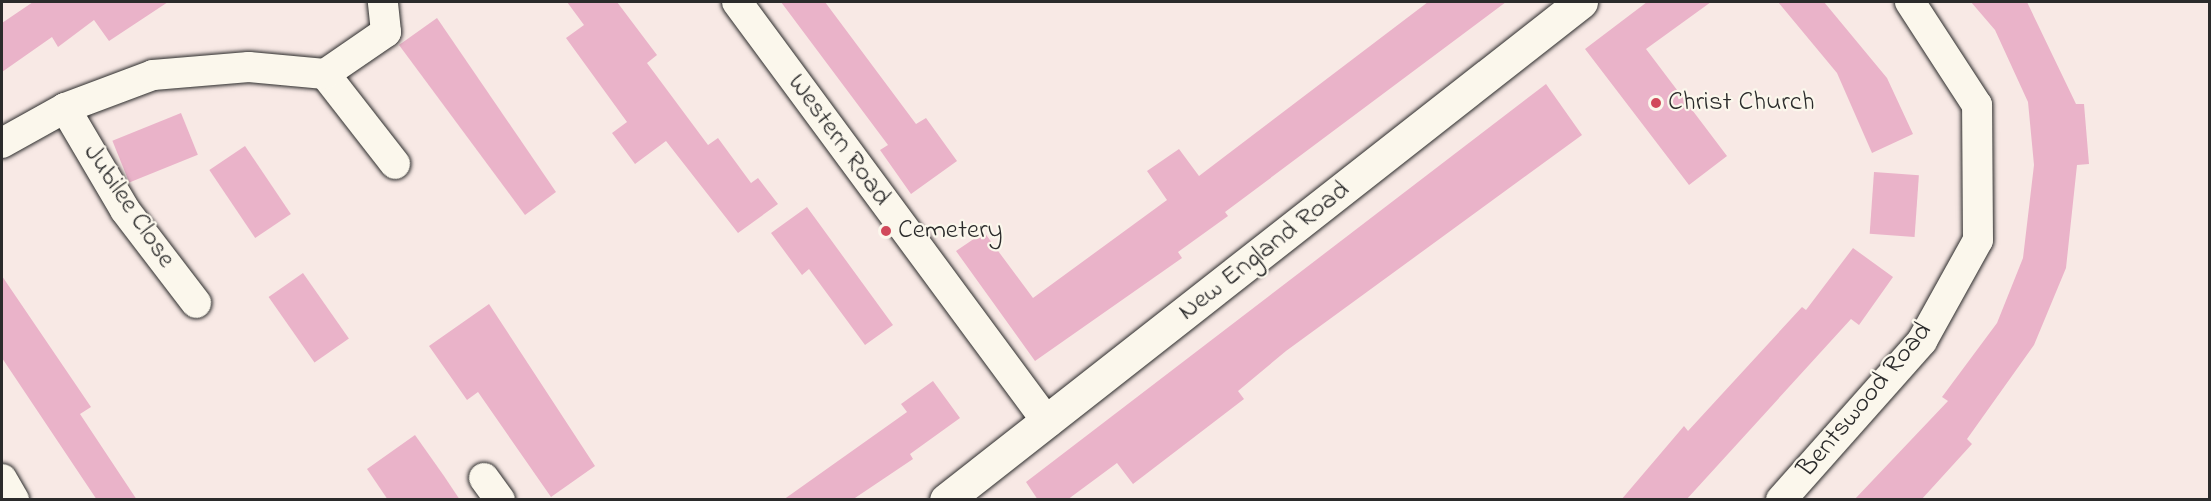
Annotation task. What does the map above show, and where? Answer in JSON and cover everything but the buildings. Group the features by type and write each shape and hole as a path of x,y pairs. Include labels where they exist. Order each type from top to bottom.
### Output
{"street":[{"path":"2,143 65,108 153,75 249,67 325,74 386,32 383,2"},
{"name":"Western Road","path":"737,2 1048,423"},
{"name":"New England Road","path":"946,500 1048,423 1581,2"},
{"name":"Bentswood Road","path":"1781,500 1922,341 1978,240 1977,105 1910,2"},
{"path":"325,74 395,164"},
{"name":"Jubilee Close","path":"65,108 125,210 196,303"},
{"path":"2,479 14,500"}],"place":[{"name":"Christ Church","path":"1656,103"},
{"name":"Cemetery","path":"886,231"}]}
